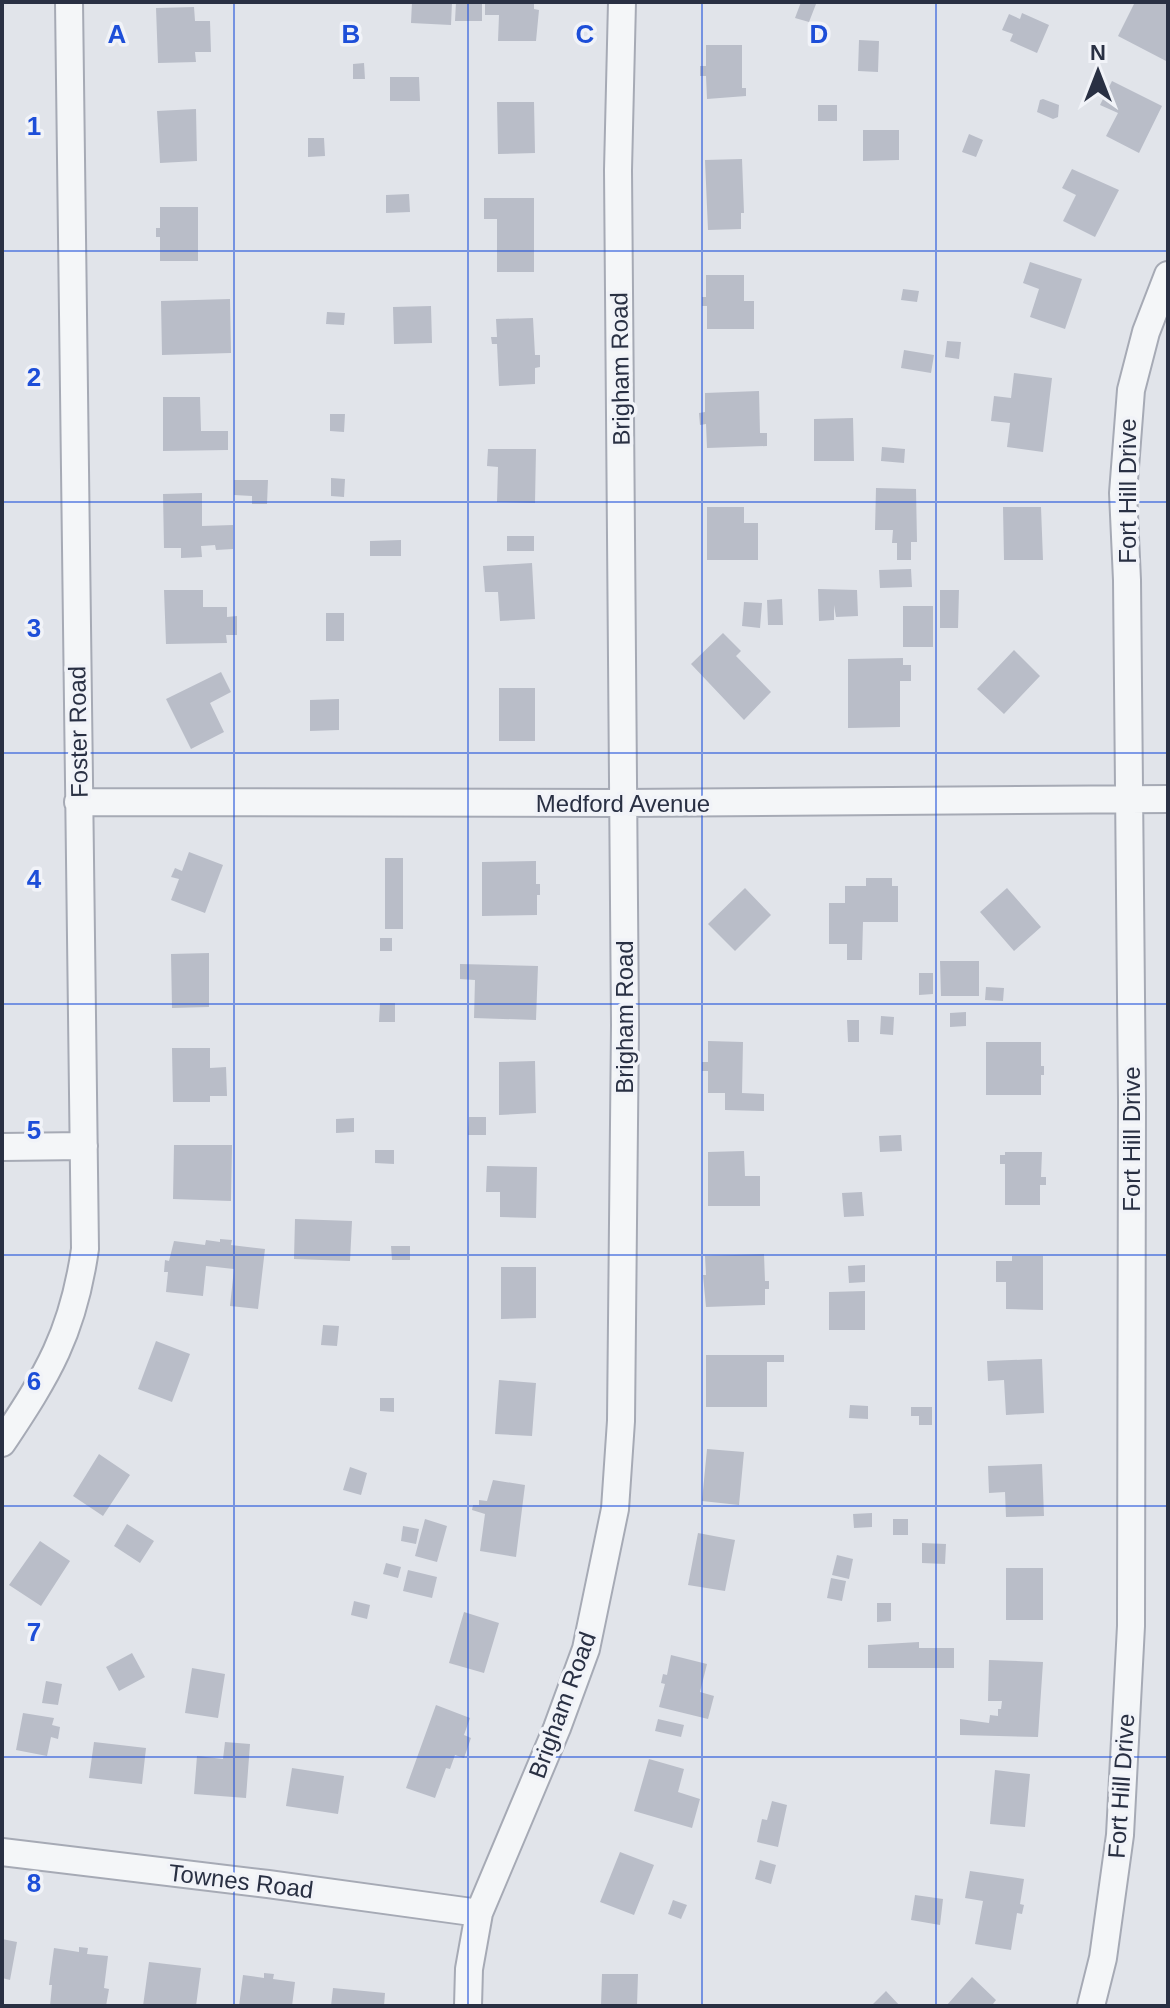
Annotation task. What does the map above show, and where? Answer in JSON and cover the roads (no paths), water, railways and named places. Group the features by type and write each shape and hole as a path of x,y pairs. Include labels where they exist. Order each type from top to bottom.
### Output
{"street":[{"name":"Foster Road","path":"2,1443 55,1357 79,1290 85,1249 69,2"},
{"name":"Brigham Road","path":"468,2006 470,1957 479,1913 557,1728 586,1649 615,1509 621,1421 623,1292 624,698 618,170 622,2"},
{"name":"Fort Hill Drive","path":"1091,2006 1103,1958 1120,1835 1131,1626 1132,1100 1127,580 1123,493 1127,411 1146,332 1168,275"},
{"name":"Medford Avenue","path":"78,802 623,803 1168,799"},
{"path":"2,1147 84,1146"},
{"name":"Townes Road","path":"2,1852 479,1913"}]}
